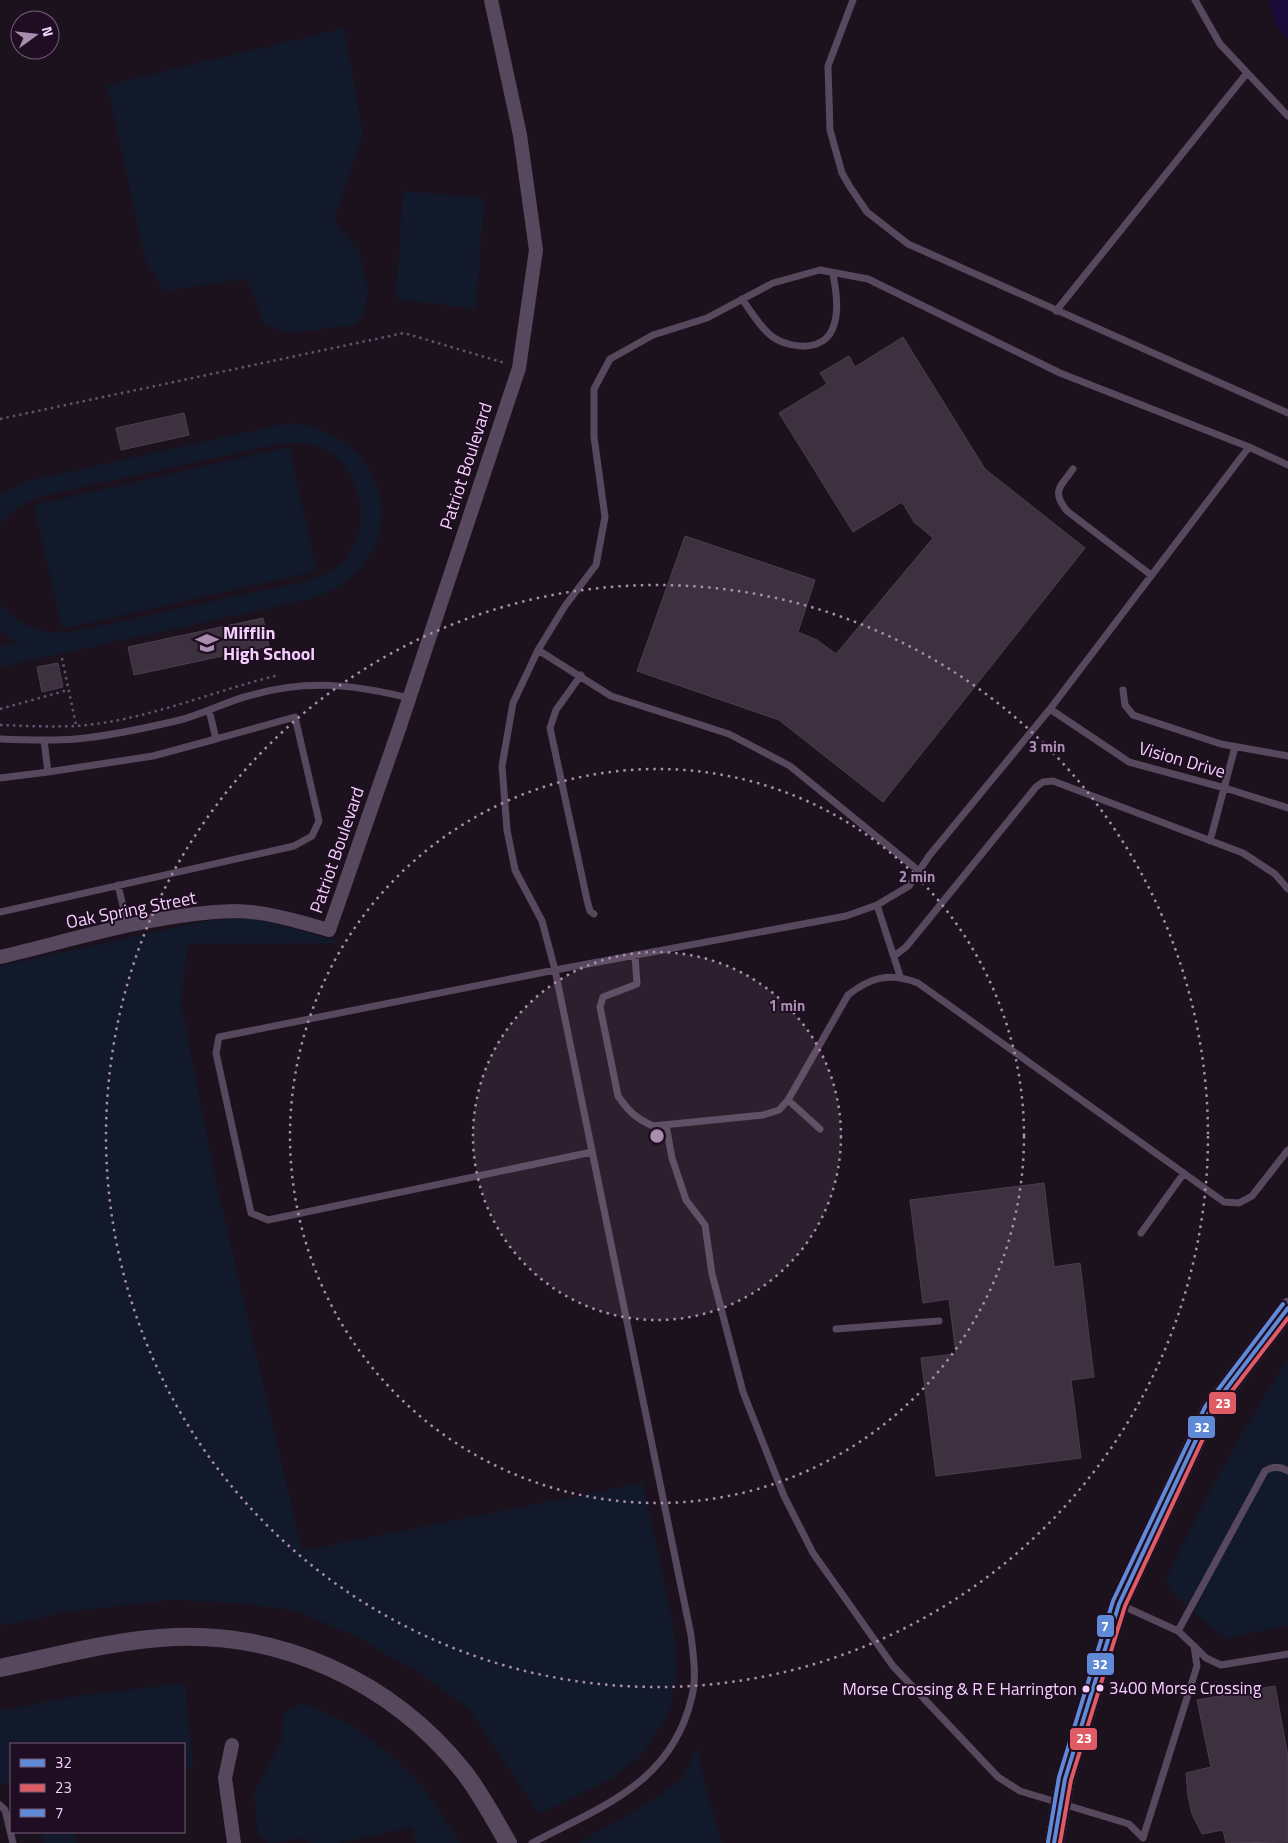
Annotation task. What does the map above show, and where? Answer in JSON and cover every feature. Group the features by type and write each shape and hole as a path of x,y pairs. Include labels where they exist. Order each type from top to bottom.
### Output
{"main road":[{"path":"1054,1843 1065,1780 1119,1604 1210,1410 1288,1308"}],"street":[{"name":"Patriot Boulevard","path":"329,930 519,368 536,250 520,135 492,0"},
{"name":"Oak Spring Street","path":"0,957 174,917 237,911 293,920 329,930"},
{"path":"0,1668 161,1638 238,1640 282,1650 319,1662 359,1681 392,1703 426,1731 463,1772 489,1810 508,1843"},
{"path":"232,1744 225,1778 234,1843"}],"lane":[{"path":"853,0 828,66 830,130 842,173 867,212 908,244 1288,413"},
{"path":"1194,0 1220,44 1288,116"},
{"path":"1056,311 1247,73"},
{"path":"532,1843 615,1800 650,1774 669,1753 678,1736 693,1695 694,1666 691,1634 555,970 542,921 515,870 507,830 502,766 513,702 538,650 565,606 596,565 605,517 594,437 594,389 610,359 653,334 707,318 773,283 820,270 868,279 1060,373 1248,447 1288,465"},
{"path":"742,299 767,333 781,343 809,346 821,341 832,330 837,303 833,273"},
{"path":"592,1152 268,1220 251,1213 216,1053 219,1037 555,970 846,916 877,905 909,886 919,871 1050,709 1248,447"},
{"path":"1073,469 1060,486 1057,493 1059,501 1067,511 1151,575"},
{"path":"538,650 611,696 729,734 790,766 919,871"},
{"path":"580,676 556,710 550,728 587,900 590,911 594,914"},
{"path":"0,739 44,740 108,735 182,720 247,696 308,685 331,684 359,687 409,698"},
{"path":"1123,690 1125,705 1133,715 1221,744 1288,756"},
{"name":"Vision Drive","path":"1050,709 1129,762 1225,788 1288,808"},
{"path":"209,710 216,739"},
{"path":"0,778 153,756 295,717 319,821 312,836 294,846 0,912"},
{"path":"44,740 48,772"},
{"path":"1210,841 1235,747"},
{"path":"894,956 906,947 1036,787 1043,782 1053,781 1244,853 1275,874 1288,889"},
{"path":"118,885 128,927"},
{"path":"877,905 900,976"},
{"path":"635,955 637,984 603,997 600,1007 618,1096 637,1119 653,1126 764,1115 779,1110 788,1100 848,995 863,983 880,978 900,976 918,983 1224,1202 1238,1203 1252,1196 1288,1150"},
{"path":"788,1100 820,1128"},
{"path":"666,1125 672,1158 686,1200 705,1225 712,1274 743,1392 784,1496 813,1553 893,1666 998,1778 1020,1791 1129,1824 1142,1841"},
{"path":"1141,1233 1184,1173"},
{"path":"836,1329 939,1321"},
{"path":"1178,1631 1265,1471 1270,1467 1282,1467 1288,1471"},
{"path":"1119,1604 1178,1631 1206,1658 1221,1666 1288,1654"},
{"path":"1142,1841 1198,1666 1194,1646"},
{"path":"0,1805 5,1810 10,1831"}],"path":[{"path":"0,419 404,333 519,368"},
{"path":"62,658 76,726"},
{"path":"0,725 76,726 161,710 232,687 279,675"},
{"path":"0,709 68,690"}],"shaded area":[{"path":"1269,0 1288,0 1288,39 1275,22"},
{"path":"344,28 363,134 334,220 359,250 368,289 364,314 354,325 293,333 265,325 246,279 165,291 146,262 107,85"},
{"path":"403,191 484,198 476,309 396,299"},
{"path":"295,423 322,430 345,443 363,460 375,481 381,504 380,529 372,553 350,579 334,589 311,599 0,667 0,647 17,643 0,630 0,602 13,617 29,626 57,633 67,633 307,581 323,575 338,566 346,558 355,543 360,526 361,509 357,492 351,476 341,462 327,451 308,443 284,443 41,496 16,508 0,525 0,496 24,482 283,424"},
{"path":"289,447 317,571 62,629 34,505"},
{"path":"244,918 278,924 344,943 188,944 181,1003 216,1182 302,1551 643,1483 673,1623 677,1673 669,1713 644,1752 613,1778 539,1814 468,1708 418,1672 357,1637 297,1611 237,1603 174,1600 71,1611 0,1626 0,966 205,921"},
{"path":"1288,1360 1288,1625 1226,1639 1182,1602 1165,1582 1222,1469"},
{"path":"185,1683 193,1768 185,1769 185,1743 10,1743 10,1783 0,1784 0,1711 70,1697"},
{"path":"302,1703 347,1722 392,1756 424,1788 460,1843 416,1843 412,1827 338,1843 311,1843 305,1838 270,1843 258,1836 254,1794 282,1740 283,1713"},
{"path":"697,1748 705,1785 722,1843 579,1843 652,1801 683,1778"},
{"path":"42,1833 74,1833 77,1843 44,1843"}],"building":[{"path":"903,337 985,469 1085,548 883,802 779,720 637,671 685,536 815,580 798,632 817,640 836,654 933,538 914,522 902,502 853,532 779,413 827,384 820,373 849,356 855,367"},
{"path":"184,413 189,435 121,450 116,428"},
{"path":"263,618 269,646 134,675 128,647"},
{"path":"58,663 63,687 42,692 37,667"},
{"path":"1044,1183 1054,1267 1080,1263 1094,1377 1071,1380 1081,1458 936,1476 921,1358 956,1354 949,1299 923,1303 910,1200"},
{"path":"1275,1686 1288,1756 1288,1842 1226,1843 1223,1830 1202,1834 1192,1814 1186,1773 1211,1767 1197,1700"}],"transit line":[{"name":"7","path":"1048,1842 1059,1777 1113,1601 1205,1407 1283,1304"},
{"name":"32","path":"1054,1843 1065,1779 1119,1604 1210,1410 1288,1308"},
{"name":"23","path":"1060,1843 1071,1780 1125,1606 1215,1413 1288,1318"}],"place":[{"name":"Mifflin High School","path":"207,643"},
{"name":"3400 Morse Crossing","path":"1100,1688"},
{"name":"Morse Crossing & R E Harrington","path":"1086,1689"}]}
